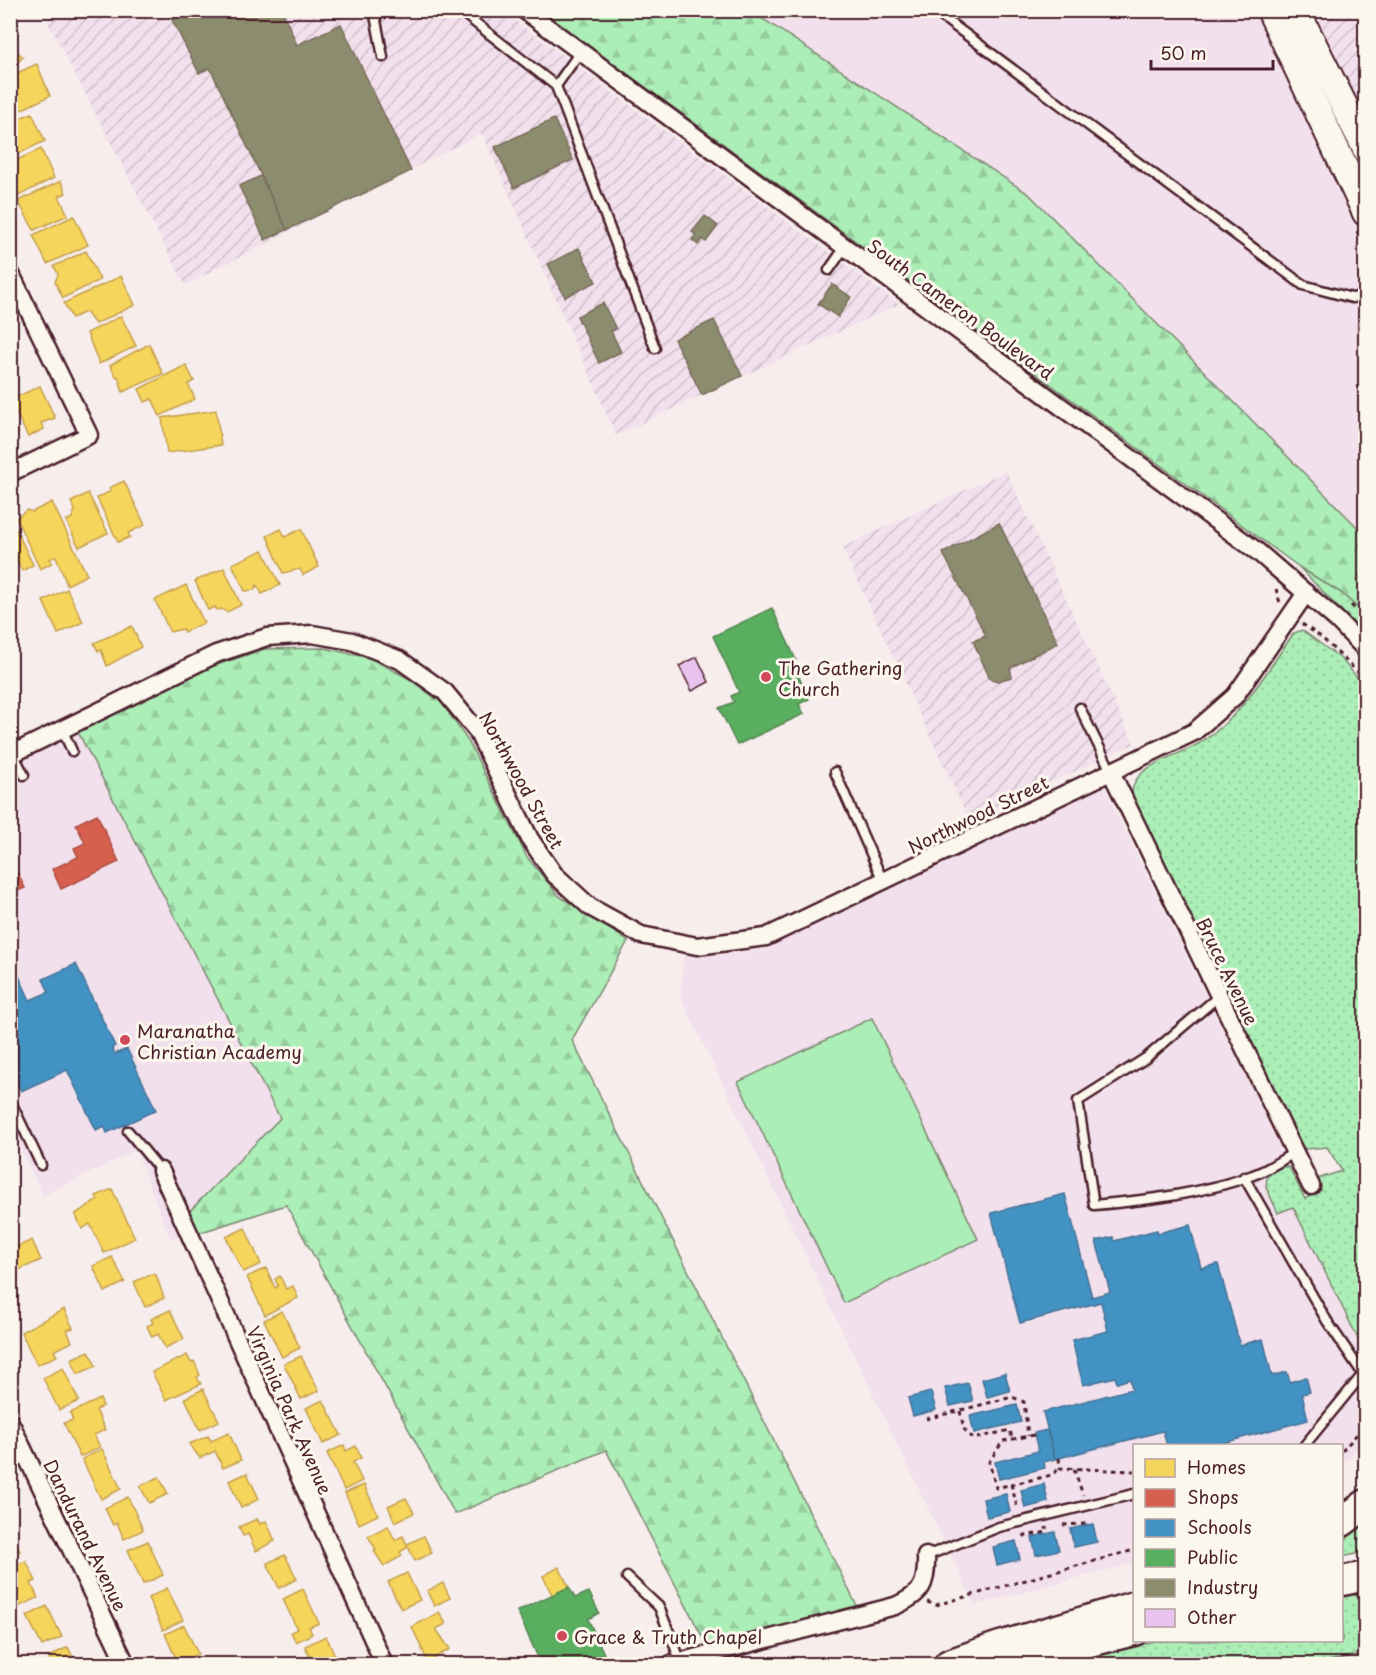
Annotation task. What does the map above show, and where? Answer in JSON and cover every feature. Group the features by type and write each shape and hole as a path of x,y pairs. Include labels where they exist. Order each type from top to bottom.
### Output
{"highway":[{"path":"1343,1520 1365,1504"},
{"path":"1343,1581 1365,1576"},
{"path":"949,1665 997,1647 1133,1606"},
{"path":"998,1665 1133,1631"}],"main road":[{"path":"1270,10 1365,213"},
{"path":"1296,10 1365,149"}],"street":[{"name":"South Cameron Boulevard","path":"524,10 1258,552 1337,620 1365,650"},
{"path":"10,273 89,435 10,473"},
{"name":"Northwood Street","path":"12,754 216,654 267,637 312,634 352,641 400,660 445,692 477,731 530,839 554,874 590,907 641,935 696,946 766,937 1194,732 1234,696 1306,593"},
{"name":"Bruce Avenue","path":"1111,771 1311,1186"},
{"name":"Virginia Park Avenue","path":"161,1171 384,1665"},
{"name":"Dandurand Avenue","path":"10,1422 126,1665"},
{"path":"676,1663 895,1606 915,1597 927,1576 926,1556"}],"lane":[{"path":"374,10 383,57"},
{"path":"459,10 556,86 655,348"},
{"path":"933,10 1303,285 1352,298 1365,296"},
{"path":"556,86 580,52"},
{"path":"829,270 845,247"},
{"path":"1080,708 1111,771"},
{"path":"62,729 72,752"},
{"path":"12,754 24,775"},
{"path":"836,772 883,881"},
{"path":"1219,996 1146,1058 1078,1101 1094,1205 1164,1198 1244,1177 1294,1153"},
{"path":"10,1100 41,1166"},
{"path":"128,1131 161,1171"},
{"path":"1244,1177 1327,1321 1364,1374 1306,1444"},
{"path":"926,1556 999,1527 1133,1494"},
{"path":"627,1577 659,1607 676,1663"}],"path":[{"path":"1351,605 1365,620"},
{"path":"1310,630 1322,637 1365,680"},
{"path":"926,1419 1012,1397 1024,1402 1028,1436"},
{"path":"960,1411 964,1429 973,1439 1010,1430 1012,1439"},
{"path":"1343,1449 1365,1424"},
{"path":"1034,1435 1003,1442 989,1462 996,1488 1052,1475 1060,1468 1133,1471"},
{"path":"1059,1458 1060,1468"},
{"path":"1074,1469 1083,1495"},
{"path":"1011,1484 1018,1510"},
{"path":"923,1601 936,1605 1133,1550"}],"shaded area":[{"path":"42,11 502,11 899,304 616,435 482,133 185,285"},
{"path":"751,11 1260,11 1365,231 1365,535 1030,195"},
{"path":"1315,11 1365,11 1365,124 1343,73"},
{"path":"1006,471 1134,744 969,820 842,547"},
{"name":"Maranatha Christian Academy","path":"78,732 280,1119 182,1219 189,1236 170,1239 136,1150 43,1196 11,1127 10,766"},
{"path":"1104,787 1365,1322 1365,1440 1343,1465 1343,1444 1133,1444 1133,1563 975,1605 681,998 683,957 742,953 784,938"}],"green space":[{"path":"542,11 751,11 1030,195 1365,535 1365,614 1340,592 1299,567"},
{"path":"1299,567 1340,592 1365,614 1365,636"},
{"path":"1302,630 1340,658 1365,686 1365,1353 1293,1207 1278,1213 1266,1187 1267,1177 1272,1172 1279,1168 1289,1167 1305,1199 1321,1190 1317,1179 1342,1171 1327,1147 1305,1149 1293,1134 1133,803 1132,790 1136,780 1143,772 1198,744 1227,722 1251,694 1294,633"},
{"path":"324,648 370,658 408,678 442,703 468,741 527,857 559,896 628,941 572,1040 857,1606 707,1646 606,1450 455,1514 286,1205 189,1236 182,1219 280,1118 78,732 199,671 265,649"},
{"path":"872,1018 978,1239 844,1303 738,1082"},
{"path":"1365,1515 1365,1552 1343,1557 1343,1529"},
{"path":"1365,1588 1365,1653 1316,1664 1063,1664 1150,1642 1343,1642 1343,1594"}],"building: Homes":[{"path":"10,45 23,57 10,70"},
{"path":"37,64 50,96 10,115 10,76"},
{"path":"32,113 45,141 10,158 10,122"},
{"path":"41,149 54,178 14,198 10,191 10,163"},
{"path":"61,181 66,193 59,196 68,215 34,230 18,201"},
{"path":"74,216 88,245 47,264 33,235"},
{"path":"86,251 100,280 63,298 55,282 58,274 54,266"},
{"path":"121,276 135,305 95,324 86,312 72,318 64,303"},
{"path":"121,316 136,346 99,364 87,333"},
{"path":"149,344 163,374 123,392 118,376 116,377 110,365"},
{"path":"186,365 194,381 188,384 195,399 160,416 152,399 145,402 139,389"},
{"path":"40,386 55,418 41,423 44,429 28,437 10,400"},
{"path":"216,410 221,445 167,453 162,418"},
{"path":"10,418 18,433 10,437"},
{"path":"124,481 145,525 128,533 130,537 118,542 97,498 111,491 109,488"},
{"path":"88,493 108,533 79,547 66,521 72,518 75,510 71,502"},
{"path":"52,502 87,575 67,585 56,556 50,559 52,563 40,569 16,518 27,510 32,512"},
{"path":"12,521 33,565 22,571 18,562 10,565"},
{"path":"281,529 285,537 301,529 319,567 303,575 300,569 283,573 267,536"},
{"path":"263,550 280,585 262,594 257,585 254,590 245,591 232,564"},
{"path":"224,568 241,605 227,612 217,610 215,607 208,610 195,581"},
{"path":"186,585 204,623 184,632 183,629 170,632 155,600"},
{"path":"67,589 83,622 58,634 43,601"},
{"path":"132,626 141,647 107,666 101,650 98,651 94,643"},
{"path":"112,1189 135,1238 104,1253 90,1224 82,1229 75,1214 98,1200 96,1196"},
{"path":"245,1228 261,1264 243,1272 226,1237"},
{"path":"32,1240 41,1260 14,1272 10,1265 10,1250"},
{"path":"112,1257 125,1282 105,1292 93,1266"},
{"path":"266,1268 275,1288 278,1286 275,1279 280,1276 286,1289 293,1286 298,1298 265,1315 247,1277"},
{"path":"152,1274 156,1275 164,1298 145,1307 134,1282"},
{"path":"64,1309 73,1328 67,1330 72,1342 54,1351 57,1356 37,1365 21,1332"},
{"path":"170,1310 184,1339 165,1348 158,1334 152,1337 147,1326 153,1323 151,1319"},
{"path":"282,1311 300,1348 282,1357 264,1320"},
{"path":"89,1351 96,1366 78,1374 71,1359"},
{"path":"187,1355 191,1363 194,1361 201,1384 166,1400 152,1372"},
{"path":"301,1356 319,1391 301,1399 284,1364"},
{"path":"63,1368 79,1401 59,1410 43,1378"},
{"path":"203,1389 219,1421 200,1430 185,1398"},
{"path":"100,1399 103,1406 96,1410 105,1430 94,1435 100,1447 80,1457 64,1423 73,1420 70,1413"},
{"path":"323,1400 341,1435 323,1444 306,1408"},
{"path":"229,1433 241,1460 223,1468 215,1451 200,1458 189,1444 208,1436 211,1441"},
{"path":"344,1445 346,1451 356,1446 361,1458 353,1462 362,1481 344,1490 327,1453"},
{"path":"102,1449 121,1489 101,1499 82,1459"},
{"path":"247,1473 259,1499 241,1508 229,1481"},
{"path":"159,1477 168,1494 149,1503 140,1486"},
{"path":"364,1485 378,1515 359,1524 345,1493"},
{"path":"128,1497 143,1530 124,1539 117,1523 113,1525 105,1508"},
{"path":"406,1498 414,1513 395,1522 388,1506"},
{"path":"257,1519 260,1524 266,1521 275,1541 256,1551 248,1534 243,1536 239,1527"},
{"path":"388,1526 395,1540 403,1536 408,1547 400,1552 402,1556 384,1566 368,1536"},
{"path":"10,1532 20,1551 10,1556"},
{"path":"424,1536 432,1553 415,1561 407,1544"},
{"path":"148,1541 163,1575 143,1584 128,1550"},
{"path":"285,1555 297,1579 279,1588 267,1563"},
{"path":"26,1561 36,1581 31,1583 38,1598 18,1607 10,1591 10,1568"},
{"path":"559,1567 569,1587 552,1595 543,1576"},
{"path":"407,1573 420,1600 401,1609 388,1582"},
{"path":"443,1583 450,1598 434,1606 427,1591"},
{"path":"167,1588 183,1620 163,1630 148,1598"},
{"path":"303,1589 319,1623 309,1627 312,1634 296,1642 291,1632 297,1629 283,1599"},
{"path":"47,1606 62,1637 42,1646 27,1616"},
{"path":"439,1612 446,1624 436,1629 450,1649 428,1662 412,1627"},
{"path":"184,1625 198,1654 178,1663 165,1634"},
{"path":"326,1636 339,1664 313,1664 305,1646"},
{"path":"68,1647 76,1664 52,1664 48,1657"}],"building: Shops":[{"path":"97,814 119,862 61,889 52,869 78,857 74,848 85,843 76,824"},
{"path":"10,857 25,888 10,894"}],"building: Schools":[{"path":"76,964 115,1046 112,1048 115,1054 127,1049 156,1110 107,1133 104,1126 96,1130 67,1070 21,1091 10,1069 10,978 18,974 30,1000 49,992 43,979"},
{"path":"1065,1194 1092,1297 1110,1292 1096,1241 1113,1237 1114,1241 1157,1230 1158,1233 1190,1225 1201,1268 1218,1264 1240,1345 1263,1339 1272,1376 1287,1372 1290,1382 1306,1377 1310,1392 1302,1394 1308,1420 1219,1444 1166,1444 1163,1431 1055,1459 1043,1412 1132,1389 1130,1379 1117,1383 1115,1377 1083,1385 1072,1340 1108,1331 1101,1302 1020,1323 991,1213"},
{"path":"1005,1373 1010,1391 987,1397 982,1379"},
{"path":"968,1383 973,1401 950,1406 945,1388"},
{"path":"931,1392 936,1410 913,1416 908,1398"},
{"path":"1017,1405 1021,1422 974,1433 970,1416"},
{"path":"1047,1430 1055,1459 1044,1462 1045,1468 999,1479 995,1462 1038,1451 1034,1433"},
{"path":"1044,1484 1048,1502 1025,1508 1021,1490"},
{"path":"1006,1494 1010,1512 987,1517 983,1499"},
{"path":"1093,1524 1097,1542 1074,1547 1070,1529"},
{"path":"1055,1532 1059,1550 1036,1555 1032,1537"},
{"path":"1016,1541 1020,1559 997,1565 993,1547"}],"building: Public":[{"name":"The Gathering Church","path":"772,608 796,660 792,662 809,699 799,704 804,714 737,745 719,708 734,702 731,696 739,692 713,636"},
{"name":"Grace & Truth Chapel","path":"569,1587 575,1598 589,1592 599,1613 588,1619 604,1654 582,1664 570,1664 567,1659 555,1664 541,1664 517,1611"}],"building: Industry":[{"path":"167,10 282,10 297,45 341,24 411,171 287,230 210,68 199,73"},
{"path":"554,119 573,160 514,188 495,147"},
{"path":"261,176 287,230 265,240 239,186"},
{"path":"705,216 718,226 706,242 702,239 698,245 692,240 696,235 692,232"},
{"path":"579,248 596,282 565,297 548,264"},
{"path":"832,284 851,297 838,317 818,304"},
{"path":"603,303 616,329 611,331 621,352 599,363 577,316"},
{"path":"714,320 742,376 702,395 674,339"},
{"path":"999,523 1058,643 1010,668 1012,677 998,681 990,679 973,641 986,636 943,553"}],"building: Other":[{"path":"697,657 709,682 692,691 679,666"}],"place":[{"name":"The Gathering Church","path":"766,677"},
{"name":"Maranatha Christian Academy","path":"125,1040"},
{"name":"Grace & Truth Chapel","path":"562,1636"}]}
